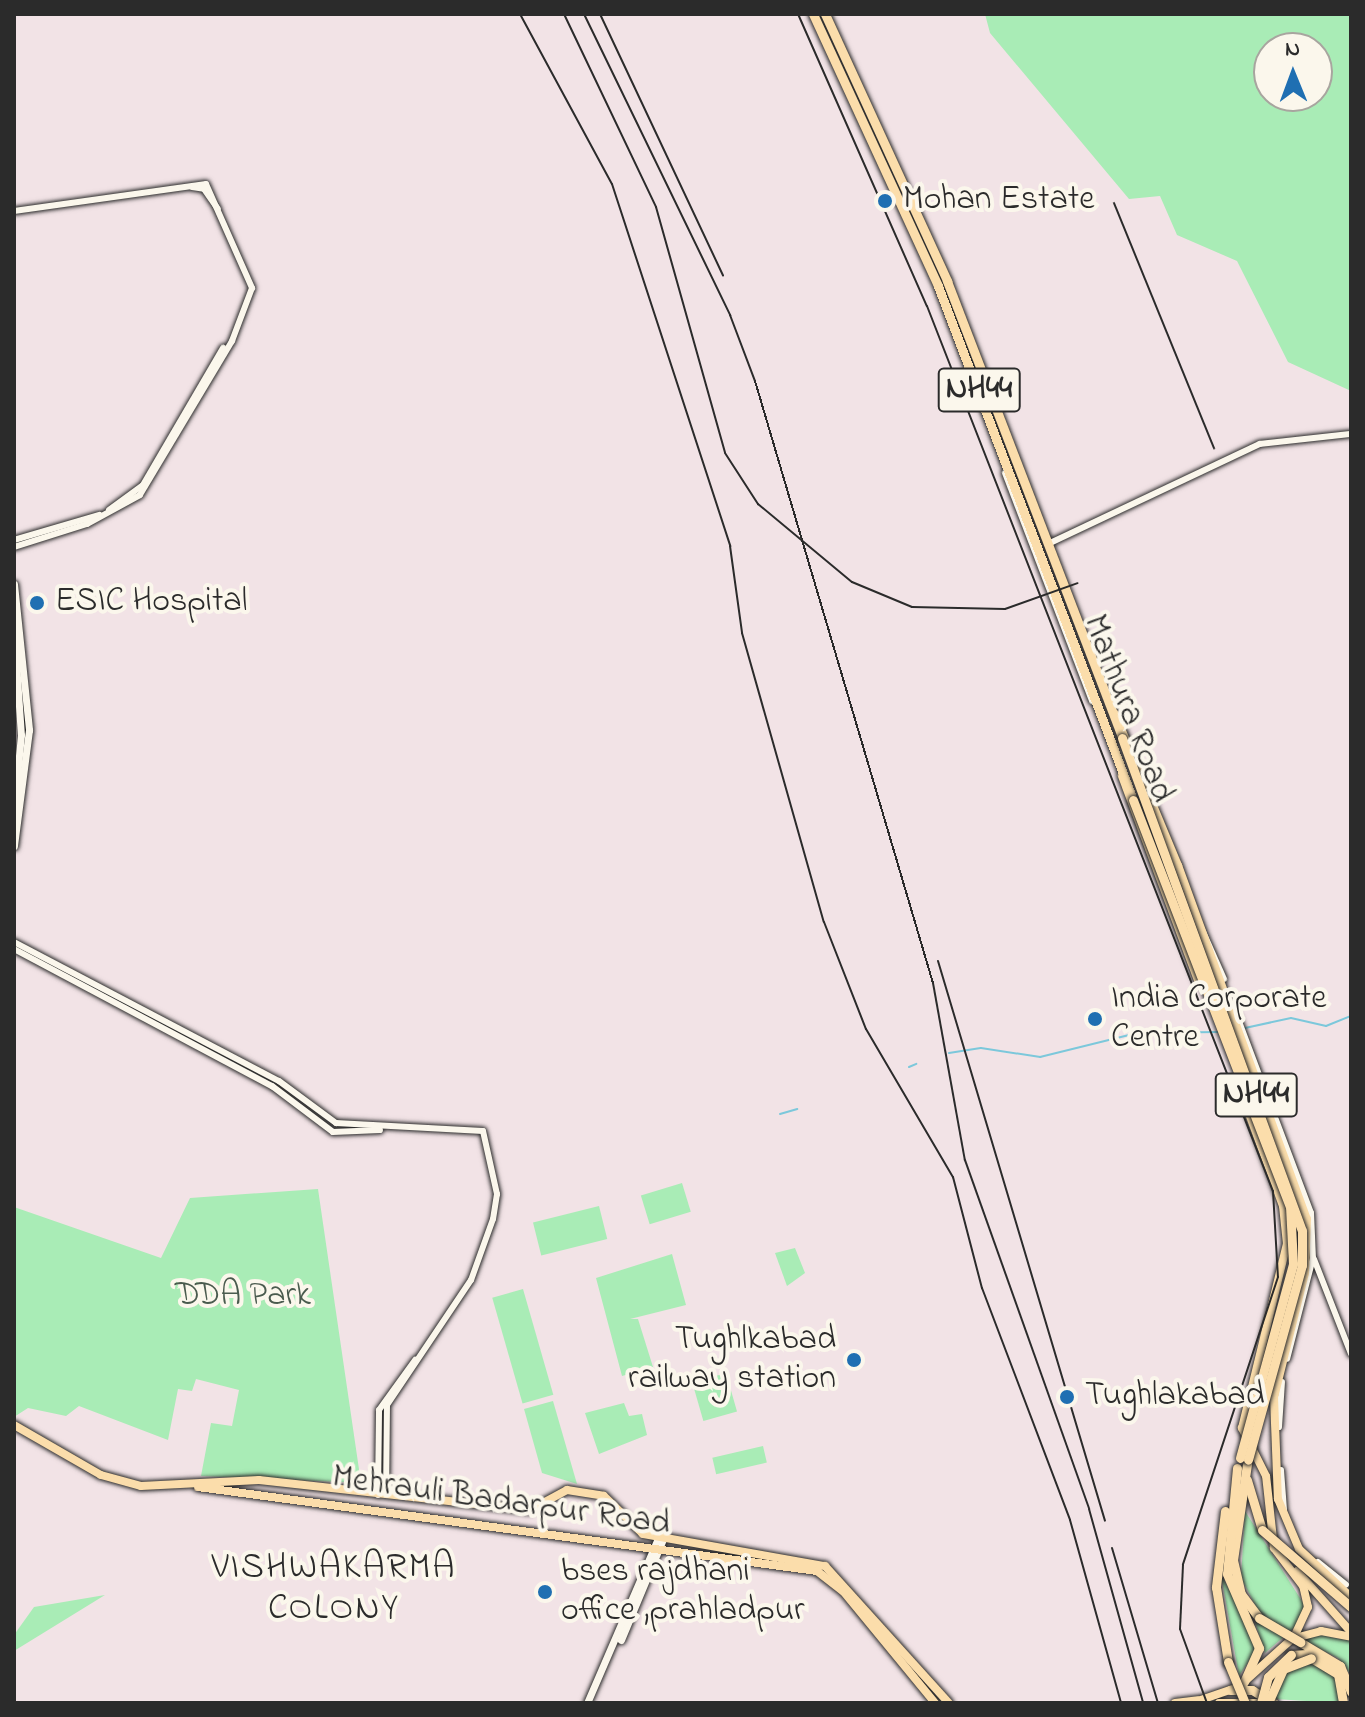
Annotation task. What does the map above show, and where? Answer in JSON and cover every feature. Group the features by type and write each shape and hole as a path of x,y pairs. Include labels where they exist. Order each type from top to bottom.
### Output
{"highway":[{"name":"Mathura Road","path":"813,14 938,286 1000,444 1096,707 1290,1206 1293,1264 1242,1466 1216,1587 1224,1648 1246,1703"},
{"name":"Mathura Road","path":"825,14 947,281 1112,710 1302,1231 1302,1265 1242,1466 1249,1499 1265,1535 1351,1607"},
{"path":"1242,1466 1227,1574 1256,1633 1257,1659 1244,1682"},
{"path":"1242,1466 1233,1560 1241,1594 1269,1626 1331,1658 1351,1697"},
{"path":"1263,1703 1268,1677 1286,1658 1310,1652 1331,1658"},
{"path":"1263,1703 1283,1669 1311,1658 1338,1674 1343,1703"},
{"path":"1230,1690 1252,1690 1274,1703"}],"main road":[{"path":"14,584 29,730 14,846"},
{"path":"14,633 21,735 14,806"},
{"name":"Mathura Road","path":"1112,710 1125,725 1297,1182 1308,1249 1274,1397 1285,1525 1346,1585 1351,1597"},
{"name":"Mathura Road","path":"1123,775 1123,792 1232,1067 1283,1206 1287,1244 1242,1423 1249,1446 1266,1476 1272,1540 1308,1602 1288,1643"},
{"path":"1232,1067 1249,1061"},
{"path":"1254,1126 1273,1122"},
{"path":"1250,1392 1274,1397"},
{"name":"Mehrauli Badarpur Road","path":"14,1428 118,1485 210,1485 259,1480 530,1510 549,1494 586,1491 604,1496 643,1534 825,1566 949,1703"},
{"path":"1249,1446 1265,1453 1276,1439"},
{"name":"Mehrauli Badarpur Road","path":"210,1485 817,1571 843,1591 935,1703"},
{"path":"590,1703 661,1539"},
{"path":"1283,1562 1332,1602 1351,1633"},
{"path":"1216,1701 1244,1682 1288,1643 1315,1631 1351,1633"},
{"path":"1216,1701 1246,1703"},
{"path":"1175,1703 1263,1703"}],"street":[{"path":"14,213 206,184 249,280 248,308 232,341 140,495 87,524 14,547"},
{"path":"14,540 100,514 143,485 229,337 249,280"},
{"path":"1048,544 1260,444 1351,434"},
{"path":"14,942 279,1081 336,1123 380,1130"},
{"path":"14,949 272,1086 333,1132 474,1127 493,1155 497,1197 475,1270 379,1410 382,1496"},
{"path":"1240,1030 1307,1196 1313,1258 1281,1385 1284,1508 1300,1545 1346,1585"},
{"path":"1308,1249 1351,1354"}],"green space":[{"path":"985,14 1351,14 1351,391 1288,362 1237,261 1177,235 1160,196 1129,199 990,33"},
{"path":"682,1183 691,1212 650,1224 641,1196"},
{"name":"DDA Park","path":"318,1189 361,1483 201,1476 211,1423 232,1426 239,1390 196,1379 192,1391 178,1389 168,1440 79,1406 66,1416 28,1408 14,1417 14,1207 161,1258 190,1198"},
{"path":"599,1206 607,1239 541,1255 533,1222"},
{"path":"795,1248 805,1273 787,1286 775,1253"},
{"path":"672,1254 686,1305 630,1319 638,1319 653,1367 622,1376 596,1278"},
{"path":"523,1289 553,1395 523,1404 492,1298"},
{"path":"726,1373 737,1411 703,1421 692,1383"},
{"path":"553,1401 577,1484 542,1473 524,1409"},
{"path":"624,1403 629,1416 642,1414 647,1435 599,1454 585,1413"},
{"path":"763,1446 767,1463 716,1474 712,1458"},
{"path":"1245,1511 1305,1606 1295,1627 1265,1653 1255,1622 1261,1616 1241,1578"},
{"path":"1221,1575 1252,1631 1255,1652 1239,1676"},
{"path":"105,1595 14,1651 14,1635 34,1607"},
{"path":"1316,1634 1351,1641 1351,1675 1338,1658 1300,1639"},
{"path":"1309,1661 1337,1678 1339,1703 1274,1699 1288,1668"}],"waterway":[{"path":"1245,1028 1291,1018 1326,1026 1351,1016"},
{"path":"949,1053 981,1048 1040,1057 1137,1033 1219,1032"},
{"path":"909,1067 916,1064"},
{"path":"780,1114 797,1109"}],"railway":[{"path":"520,14 612,184 730,546 742,633 824,922 866,1029 953,1177 982,1288 1070,1520 1121,1703"},
{"path":"564,14 656,207 725,453 758,504 852,582 912,607 1005,609 1078,583"},
{"path":"584,14 730,315 755,381 933,983 965,1160 1089,1509 1143,1703"},
{"path":"600,14 723,275"},
{"path":"798,14 927,306 1273,1191 1278,1277 1183,1565 1180,1629 1207,1703"},
{"path":"1114,203 1214,448"},
{"path":"938,961 1105,1521"},
{"path":"1112,1548 1158,1703"}],"place":[{"name":"Mohan Estate","path":"885,201"},
{"name":"ESIC Hospital","path":"37,603"},
{"name":"India Corporate Centre","path":"1095,1019"},
{"name":"Tughlkabad railway station","path":"854,1360"},
{"name":"Tughlakabad","path":"1067,1397"},
{"name":"bses rajdhani office ,prahladpur","path":"545,1592"}],"district":[{"name":"VISHWAKARMA COLONY","path":"334,1588"}]}
